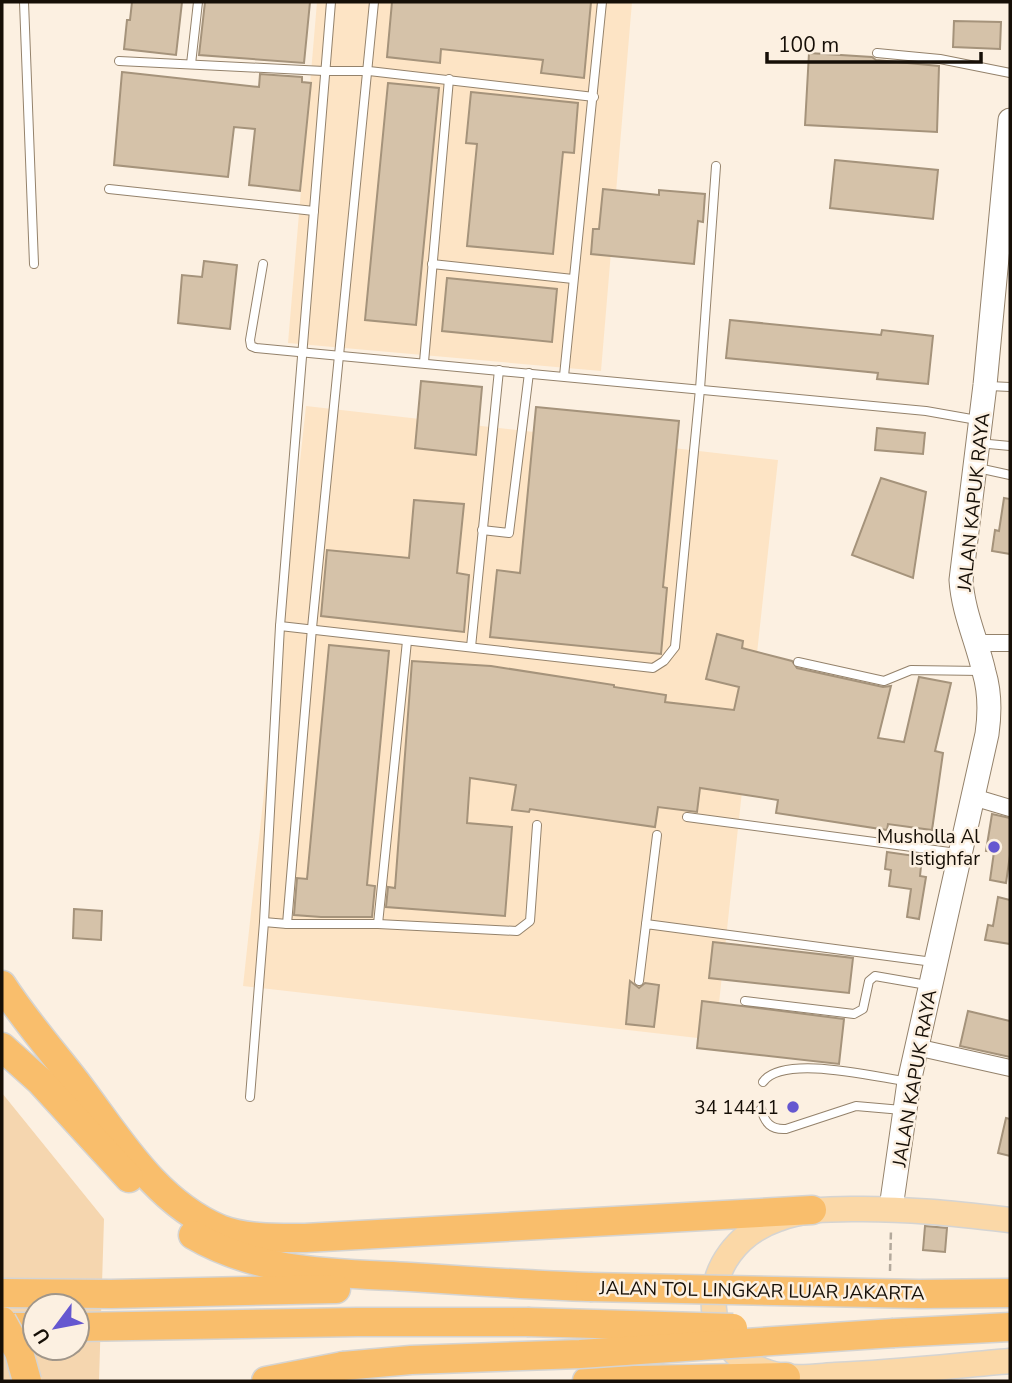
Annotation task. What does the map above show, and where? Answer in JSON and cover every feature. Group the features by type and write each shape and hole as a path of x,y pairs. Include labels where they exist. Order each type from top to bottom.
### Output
{"highway":[{"path":"2,985 34,1031 163,1194 181,1208 222,1230 264,1237 305,1238 812,1210"},
{"path":"2,1019 94,1118 162,1213"},
{"path":"2,1047 40,1081 162,1213 207,1243 246,1258 286,1268 524,1285"},
{"path":"2,1293 111,1294 524,1285"},
{"name":"JALAN TOL LINGKAR LUAR JAKARTA","path":"524,1285 919,1294 1010,1293"},
{"path":"2,1321 19,1353 27,1381"},
{"path":"91,1327 527,1322 894,1333"},
{"path":"2,1327 21,1327"},
{"name":"JALAN TOL LINGKAR LUAR JAKARTA","path":"894,1333 1010,1327"},
{"path":"266,1381 411,1360 580,1354 894,1333"},
{"path":"587,1381 786,1377"}],"main road":[{"name":"JALAN KAPUK RAYA","path":"891,1208 916,1047 988,734 989,714 984,671 962,595 961,580 985,386 1003,276 1010,120"},
{"path":"1010,1220 891,1208 812,1210 777,1219 749,1233 730,1252 715,1280 713,1304 722,1337 737,1354 755,1367 786,1377 885,1377 1010,1361"}],"street":[{"path":"976,643 1010,643"},
{"path":"974,797 1010,808"},
{"path":"916,1047 1010,1068"}],"lane":[{"path":"24,2 34,264"},
{"path":"191,64 198,2"},
{"path":"250,1097 264,922 280,626 331,2"},
{"path":"288,924 312,628 374,2"},
{"path":"564,376 602,2"},
{"path":"877,53 940,59 1010,73"},
{"path":"119,61 369,71 594,97"},
{"path":"424,362 449,79"},
{"path":"280,626 653,668 664,661 675,647 700,389 716,166"},
{"path":"109,189 314,211"},
{"path":"263,264 250,340 251,346 256,348 926,411 1010,446"},
{"path":"432,264 573,279"},
{"path":"471,647 499,370"},
{"path":"482,530 509,533 529,373"},
{"path":"985,386 1010,387"},
{"path":"975,468 1010,475"},
{"path":"378,924 407,641"},
{"path":"798,662 884,681 911,670 984,671"},
{"path":"687,817 960,853"},
{"path":"264,922 517,931 530,921 537,825"},
{"path":"639,981 657,835"},
{"path":"646,924 935,962"},
{"path":"744,1000 854,1014 863,1009 869,981 875,976 930,985"},
{"path":"763,1082 775,1072 800,1068 825,1069 909,1082"},
{"path":"761,1109 768,1125 776,1130 856,1106 905,1110"}],"shaded area":[{"path":"317,2 632,2 601,371 288,343"},
{"path":"306,406 778,460 715,1040 243,986"},
{"path":"2,1093 104,1219 99,1381 2,1381"}],"building":[{"path":"132,2 182,2 176,55 124,49"},
{"path":"205,2 310,2 304,63 199,55"},
{"path":"392,2 591,2 584,78 541,73 543,60 441,49 440,63 387,57"},
{"path":"954,21 1001,22 1000,49 953,47"},
{"path":"809,53 872,57 876,60 939,66 937,132 805,125"},
{"path":"122,72 259,87 260,74 302,77 302,82 311,83 300,191 249,185 255,129 234,127 228,177 114,165"},
{"path":"388,83 439,88 416,325 365,320"},
{"path":"471,92 578,103 574,153 563,152 553,254 467,246 477,144 466,143"},
{"path":"835,160 938,170 933,219 830,208"},
{"path":"603,189 659,195 659,190 705,194 703,222 698,221 694,264 591,254 593,229 599,229"},
{"path":"204,261 237,265 230,329 178,323 182,275 202,277"},
{"path":"447,278 557,289 552,342 442,331"},
{"path":"730,320 881,335 882,330 933,336 928,384 877,379 878,373 726,358"},
{"path":"421,381 482,387 476,455 415,448"},
{"path":"536,407 679,421 663,587 667,588 661,654 490,637 497,570 520,573"},
{"path":"877,428 925,433 923,454 875,450"},
{"path":"881,478 926,492 913,578 852,555"},
{"path":"1004,498 1010,499 1010,554 992,551 995,530 999,531"},
{"path":"414,500 464,504 457,573 469,575 464,632 321,616 327,550 409,558"},
{"path":"717,634 743,641 742,648 792,661 797,668 883,687 891,686 878,738 904,742 919,677 951,683 935,751 943,753 932,830 888,824 887,830 776,813 778,800 700,788 697,812 658,807 655,827 530,809 529,812 512,810 516,785 470,778 467,823 512,827 505,916 386,907 388,887 395,888 412,661 491,666 666,695 665,702 734,710 739,687 706,679"},
{"path":"329,645 389,651 367,885 375,886 372,917 294,915 297,878 307,879"},
{"path":"992,814 1010,818 1010,855 1006,883 990,880 994,852 986,851"},
{"path":"887,852 922,857 920,876 926,877 919,919 907,917 911,889 889,886 891,870 885,869"},
{"path":"998,897 1010,900 1010,944 985,940 988,925 993,926"},
{"path":"74,909 102,911 101,940 73,938"},
{"path":"713,942 853,958 849,993 709,978"},
{"path":"630,981 639,988 645,983 659,985 654,1027 626,1024"},
{"path":"702,1001 844,1019 839,1064 697,1048"},
{"path":"968,1011 1010,1021 1010,1057 960,1046"},
{"path":"1006,1118 1010,1119 1010,1156 998,1153"},
{"path":"925,1226 947,1228 945,1252 923,1250"}],"place":[{"name":"Musholla Al Istighfar","path":"994,847"},
{"name":"34 14411","path":"793,1107"}]}
